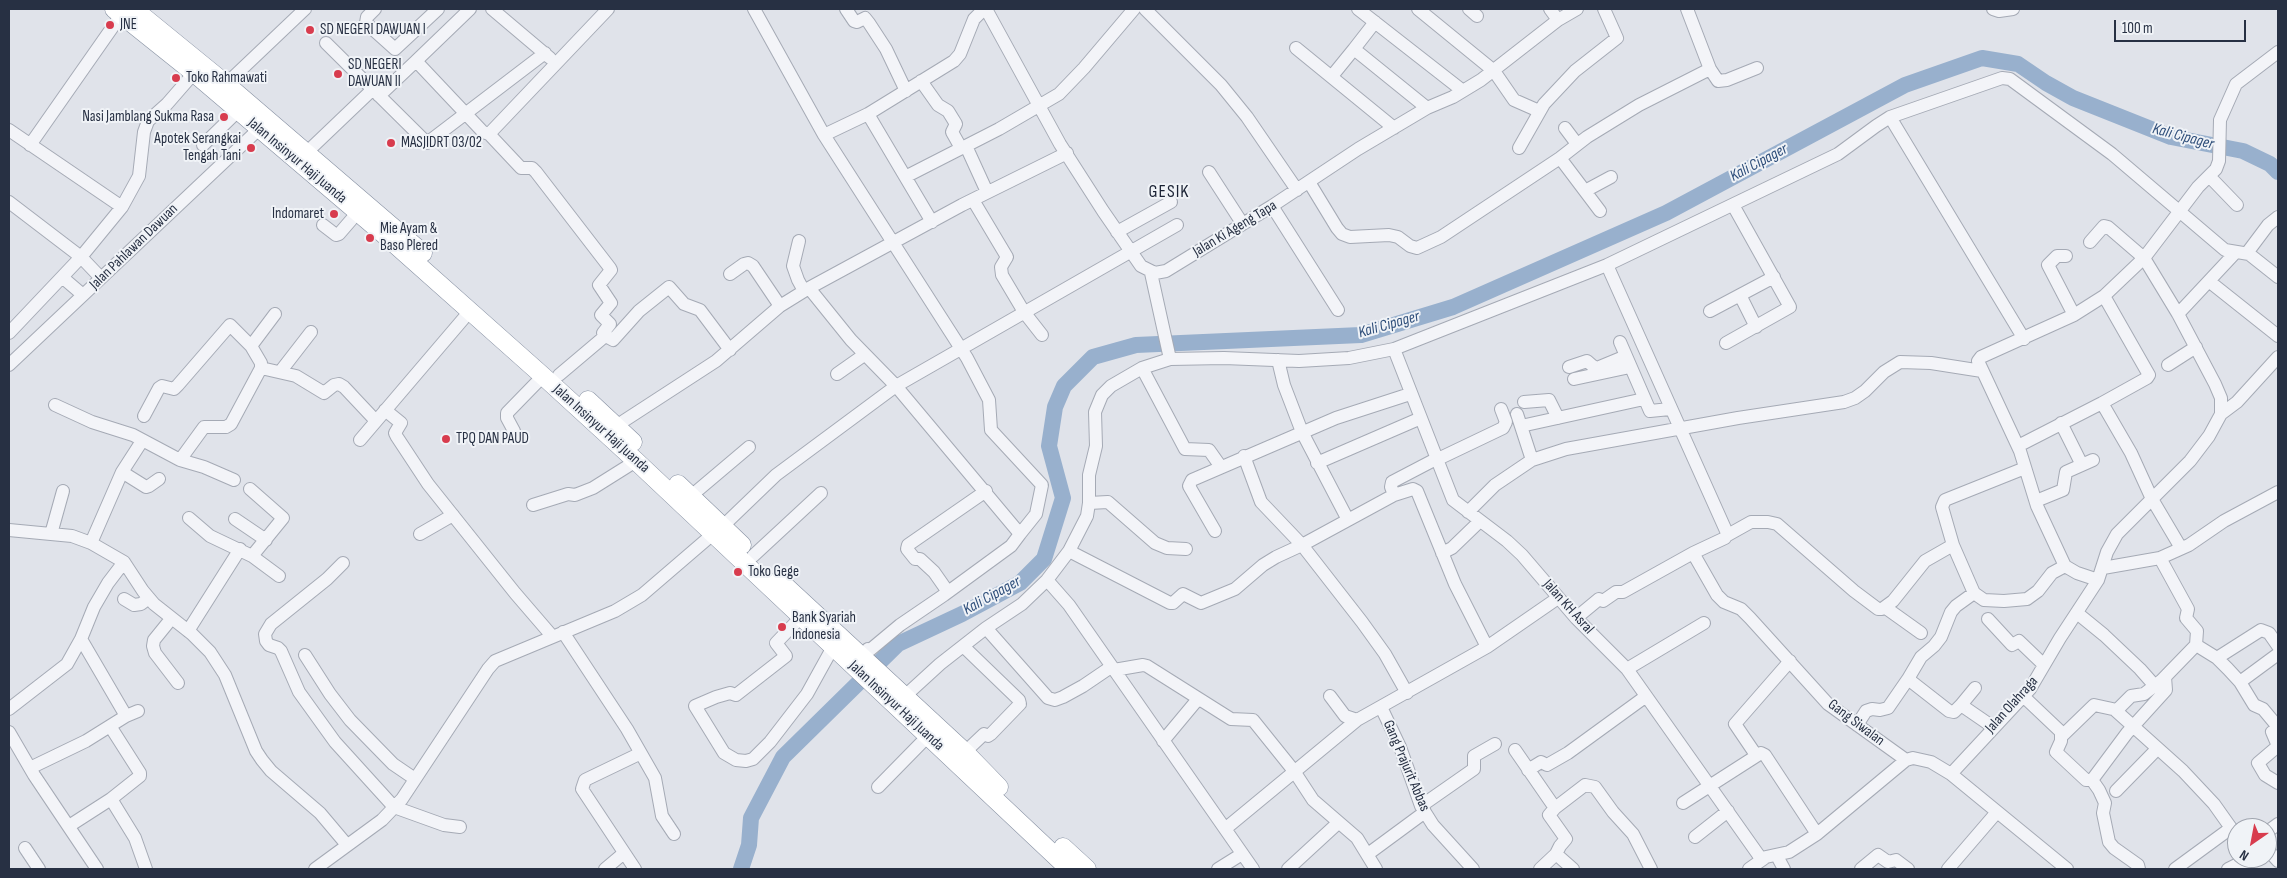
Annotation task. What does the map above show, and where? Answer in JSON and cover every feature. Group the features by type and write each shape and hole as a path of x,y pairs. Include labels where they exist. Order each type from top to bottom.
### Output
{"highway":[{"name":"Jalan Insinyur Haji Juanda","path":"123,11 226,84 306,153 384,227 551,376 636,461 718,530 754,556 859,653 884,686 928,736 1086,869"},
{"name":"Jalan Insinyur Haji Juanda","path":"123,11 358,212 384,227"},
{"name":"Jalan Insinyur Haji Juanda","path":"409,248 470,311 616,426 690,496 718,530 833,648 859,653"},
{"name":"Jalan Insinyur Haji Juanda","path":"884,686 905,696 965,752 993,789 1070,869"}],"street":[{"path":"375,9 367,17 366,23 394,50 413,64 465,116 483,132 489,134 521,168 534,170 611,269 599,285 611,304 601,314 610,324 604,333 606,336 612,340 639,311 669,286 684,304 700,310 730,350"},
{"path":"306,153 413,64 437,38 470,9"},
{"path":"492,9 558,64"},
{"path":"489,134 558,64 608,9"},
{"path":"754,9 824,135 892,244 962,350 991,407 991,430 1042,486 1035,516 1011,546 900,625 870,650 859,653"},
{"path":"846,9 857,22 867,13 906,91"},
{"path":"824,135 868,114 954,61 960,54 974,19 985,9 1066,153 1141,266 1151,273 1170,357"},
{"path":"1145,9 1221,85 1247,117 1297,190"},
{"path":"1358,9 1463,91"},
{"path":"1419,9 1494,71 1520,104 1539,111"},
{"path":"1550,9 1558,20"},
{"name":"Jalan Ki Ageng Tapa","path":"1151,273 1166,271 1427,108 1463,91 1494,71 1558,20 1578,9"},
{"path":"1519,148 1539,111 1575,72 1617,38 1604,9"},
{"path":"1687,9 1710,68 1718,80 1724,81 1757,68"},
{"path":"1993,9 1999,11 2013,9"},
{"path":"226,84 301,10"},
{"path":"30,145 123,11"},
{"path":"394,50 432,11"},
{"path":"907,176 999,129 1056,96 1128,12"},
{"path":"1332,76 1375,22"},
{"path":"326,43 427,143 545,54"},
{"path":"1296,48 1394,128"},
{"path":"1354,49 1427,108"},
{"path":"2278,52 2236,84 2226,105 2220,127 2219,161 2216,170 2209,176 2144,258 2104,296 2074,315 1981,357 1978,361 2018,446 2036,501 2065,566 2077,573 2101,574 2160,558 2181,548 2224,521 2278,492"},
{"path":"1309,182 1342,234 1350,237 1389,235 1417,248 1441,237 1560,158 1577,144 1639,105 1710,68"},
{"path":"9,334 67,280 81,258 122,207 139,176 144,132 148,121 167,104 194,73"},
{"path":"905,696 963,646 1022,604 1047,580 1069,551 1084,524 1089,503 1088,475 1096,446 1094,422 1096,408 1104,392 1142,368 1170,357 1278,360 1349,358 1394,349 1607,265 1838,154 1890,118 1992,80 2010,79 2112,154 2225,250 2241,252 2278,277"},
{"path":"921,81 938,105 948,111 956,124 952,134 964,147 987,192"},
{"path":"204,145 238,111"},
{"path":"868,114 907,176 932,222"},
{"path":"1890,118 2024,339"},
{"path":"1565,128 1577,144"},
{"name":"Jalan Pahlawan Dawuan","path":"9,365 259,129"},
{"path":"9,132 122,207"},
{"path":"616,426 730,350 780,306 987,192 1066,153"},
{"path":"1560,158 1600,211"},
{"path":"1209,172 1242,223"},
{"path":"2209,176 2237,205"},
{"path":"1585,191 1611,177"},
{"path":"973,200 1007,257 1000,271 1024,312 1042,335"},
{"path":"9,202 81,258 102,278"},
{"path":"1117,232 1171,202"},
{"path":"1726,343 1790,307 1733,205"},
{"path":"1272,206 1338,310"},
{"path":"324,225 336,235 339,234 358,212"},
{"path":"2178,314 2278,217"},
{"path":"315,869 382,820 394,807 495,661 615,611 642,595 718,530 776,475 896,386 962,350 1130,250 1177,225"},
{"path":"2090,242 2104,226 2108,227 2144,258 2178,314 2215,384 2220,398 2222,414"},
{"path":"800,241 793,266 798,280 864,355 896,386 986,491 1020,534"},
{"path":"2066,256 2057,256 2048,265 2074,315"},
{"path":"730,274 744,264 753,266 780,306"},
{"path":"1607,265 1670,409 1717,510 1727,533 1726,536"},
{"path":"1710,311 1774,277"},
{"path":"67,280 83,295"},
{"path":"2210,282 2278,336"},
{"path":"1740,295 1756,327"},
{"path":"2018,446 2102,403 2147,378 2149,375 2104,296"},
{"path":"360,440 470,311"},
{"path":"251,346 275,314"},
{"path":"144,416 159,388 162,386 174,389 178,386 230,325 251,346 262,368 230,424 226,426 206,425 180,460"},
{"path":"280,372 310,332"},
{"path":"514,431 507,418 507,413 551,376 606,336"},
{"path":"1620,342 1650,411 1670,409"},
{"path":"2168,364 2196,347"},
{"name":"Jalan KH Asral","path":"1394,349 1453,500 1507,541 1522,555 1576,618 1627,670 1711,785 1762,860"},
{"path":"838,374 864,355"},
{"path":"2222,414 2273,371 2278,357"},
{"path":"1278,360 1284,385 1302,432 1348,520"},
{"path":"1586,361 1595,368 1628,361"},
{"path":"1586,361 1572,373 1592,375 1628,361"},
{"path":"1586,361 1592,375"},
{"path":"1468,512 1495,485 1532,460 1566,449 1679,428 1844,402 1856,398 1884,372 1900,362 1931,363 1982,370"},
{"path":"262,368 296,376 324,393 334,385 339,384 376,421"},
{"path":"1142,368 1185,449 1209,450 1221,467"},
{"path":"1216,531 1189,484 1192,480 1336,418 1410,394"},
{"path":"1532,460 1519,420 1558,418 1644,399"},
{"path":"1524,402 1549,400 1558,418"},
{"path":"2102,403 2131,453 2152,499 2181,548"},
{"path":"55,405 92,422 133,435 180,460 204,467 234,480"},
{"path":"1394,495 1391,487 1392,482 1503,428 1506,422 1501,409"},
{"path":"385,410 401,423 396,433 397,437 423,477 515,593 558,634 627,729 655,778 662,816 674,834"},
{"name":"Jalan Olahraga","path":"1951,774 2030,689 2101,574 2107,552 2117,534 2190,461 2210,436 2222,414"},
{"path":"1317,462 1421,418"},
{"path":"2036,501 2063,490 2064,475 2087,463 2062,423"},
{"path":"95,534 122,472 142,441"},
{"path":"690,496 749,447"},
{"path":"1244,456 1261,502 1302,545 1375,640 1407,693"},
{"path":"533,505 568,494 575,496 593,488 636,461"},
{"path":"2025,468 1945,500 1942,507 1953,545 1974,593 1984,600 2028,599 2038,591 2052,573 2065,566"},
{"path":"122,472 146,487 158,478"},
{"path":"250,489 283,518 252,556"},
{"path":"1069,551 1170,603 1174,603 1183,594 1201,603 1235,589 1263,564 1394,495 1413,489 1417,491 1454,584 1487,646"},
{"path":"54,524 63,491"},
{"path":"948,592 934,572 920,559 915,558 908,549 908,545 986,491"},
{"path":"754,556 821,494"},
{"path":"1089,503 1108,502 1155,543 1167,548 1186,549"},
{"path":"420,534 453,515"},
{"path":"189,518 210,536 240,549 279,576"},
{"path":"235,519 266,540"},
{"path":"1442,553 1452,548 1480,521"},
{"path":"1576,618 1600,599 1603,601 1616,592 1623,592 1751,522 1768,522 1777,524 1854,591 1878,608 1886,608 1921,633"},
{"path":"9,530 54,524 72,536 95,534 124,562 149,598 171,619 193,622"},
{"path":"1886,608 1925,561 1953,545"},
{"path":"193,622 240,549"},
{"name":"Gang Siwalan","path":"1693,553 1717,596 1724,602 1741,610 1750,618 1828,704 1906,760"},
{"path":"2092,780 2086,780 2056,752 2062,736 2094,705 2120,710 2131,696 2143,695 2165,677 2196,645 2197,631 2186,618 2188,609 2160,558"},
{"path":"9,709 67,664 81,639 94,607 108,583 124,562"},
{"path":"343,563 327,579 271,624 265,634 266,641 269,646 278,648 299,692 335,742 394,807 444,825 460,827"},
{"path":"1047,580 1069,605 1253,869"},
{"path":"1857,725 1866,711 1872,708 1880,710 1888,708 1921,657 1941,637 1951,612 1974,593"},
{"path":"124,599 134,605 140,604 149,598"},
{"path":"1225,829 1357,720 1487,646 1558,598"},
{"path":"2077,613 2104,635 2155,686"},
{"path":"801,617 776,643 786,656 736,695 730,693 695,706 724,754 736,760 746,761 753,759 770,742 807,694 833,648"},
{"path":"1988,618 2012,645 2019,641 2044,665"},
{"path":"171,619 154,640 153,646 155,653 178,683"},
{"path":"193,622 225,675 256,751 262,760 320,813 347,845"},
{"path":"1627,670 1704,623"},
{"path":"986,628 1048,698 1055,700 1063,697 1113,668 1138,665 1147,666 1233,720 1253,720 1294,771 1313,800 1357,838 1376,869"},
{"path":"2217,658 2261,630 2269,633 2278,646"},
{"path":"30,768 86,741 132,714 81,639"},
{"path":"2196,645 2217,658 2240,682 2254,705 2263,709 2278,728 2272,732 2277,746 2258,763 2265,775 2278,783"},
{"path":"963,646 1019,700 1020,704 991,734 988,736 984,734 965,752"},
{"path":"2240,682 2278,654"},
{"path":"305,655 330,694 350,720 385,757 415,779"},
{"path":"1756,755 1735,724 1790,661"},
{"path":"2092,780 2132,727 2166,690 2165,677"},
{"path":"1908,679 1949,711 1954,712 1975,688"},
{"path":"1330,696 1345,716 1357,720"},
{"path":"2023,696 2057,726 2062,736"},
{"path":"1528,770 1541,762 1547,765 1568,753 1646,697"},
{"path":"1163,741 1198,699"},
{"path":"1961,705 1993,727"},
{"name":"Gang Prajurit Abbas","path":"1381,707 1400,747 1423,809 1433,825 1473,869"},
{"path":"2115,710 2183,771 2209,798 2227,821"},
{"path":"69,826 111,799 140,776 110,726"},
{"path":"9,732 30,768 97,869"},
{"path":"878,787 928,736"},
{"path":"1368,854 1474,769 1474,756 1494,744"},
{"path":"2116,791 2157,749"},
{"path":"1515,750 1555,808"},
{"path":"1683,803 1761,753 1816,834"},
{"path":"1749,869 1766,857 1789,852 1816,834 1906,760 1913,758 1922,759 1951,774 2067,869"},
{"path":"635,869 582,786 592,776 643,760"},
{"path":"2092,780 2105,803 2103,813 2109,842 2114,848 2138,865 2139,869"},
{"path":"1540,869 1556,854 1566,839 1549,815 1555,808 1585,785 1595,787 1633,834 1651,869"},
{"path":"111,799 135,838 146,869"},
{"path":"1695,837 1728,811"},
{"path":"1948,869 1997,812"},
{"path":"1288,869 1338,823"},
{"path":"2175,869 2227,835"},
{"path":"25,848 40,869"},
{"path":"605,869 624,853"},
{"path":"1218,869 1242,854"},
{"path":"1556,854 1573,869"},
{"path":"1861,869 1878,855 1888,862 1895,860 1908,869"},
{"path":"1777,856 1784,869"},
{"path":"2228,869 2240,863 2246,869"}],"waterway":[{"name":"Kali Cipager","path":"741,869 749,845 751,818 783,757 898,644 962,614 1020,583 1044,559 1063,498 1049,446 1055,407 1064,386 1093,357 1136,345 1361,335 1453,307 1666,213 1905,85 1982,58 2018,64 2073,98 2171,137 2243,151 2270,164 2278,172"}],"place":[{"name":"JNE","path":"110,25"},
{"name":"SD NEGERI DAWUAN I","path":"310,30"},
{"name":"SD NEGERI DAWUAN II","path":"338,74"},
{"name":"Toko Rahmawati","path":"176,78"},
{"name":"Nasi Jamblang Sukma Rasa","path":"224,117"},
{"name":"MASJIDRT 03/02","path":"391,143"},
{"name":"Apotek Serangkai Tengah Tani","path":"251,148"},
{"name":"Indomaret","path":"334,214"},
{"name":"Mie Ayam & Baso Plered","path":"370,238"},
{"name":"TPQ DAN PAUD","path":"446,439"},
{"name":"Toko Gege","path":"738,572"},
{"name":"Bank Syariah Indonesia","path":"782,627"}],"district":[{"name":"GESIK","path":"1169,192"}]}
